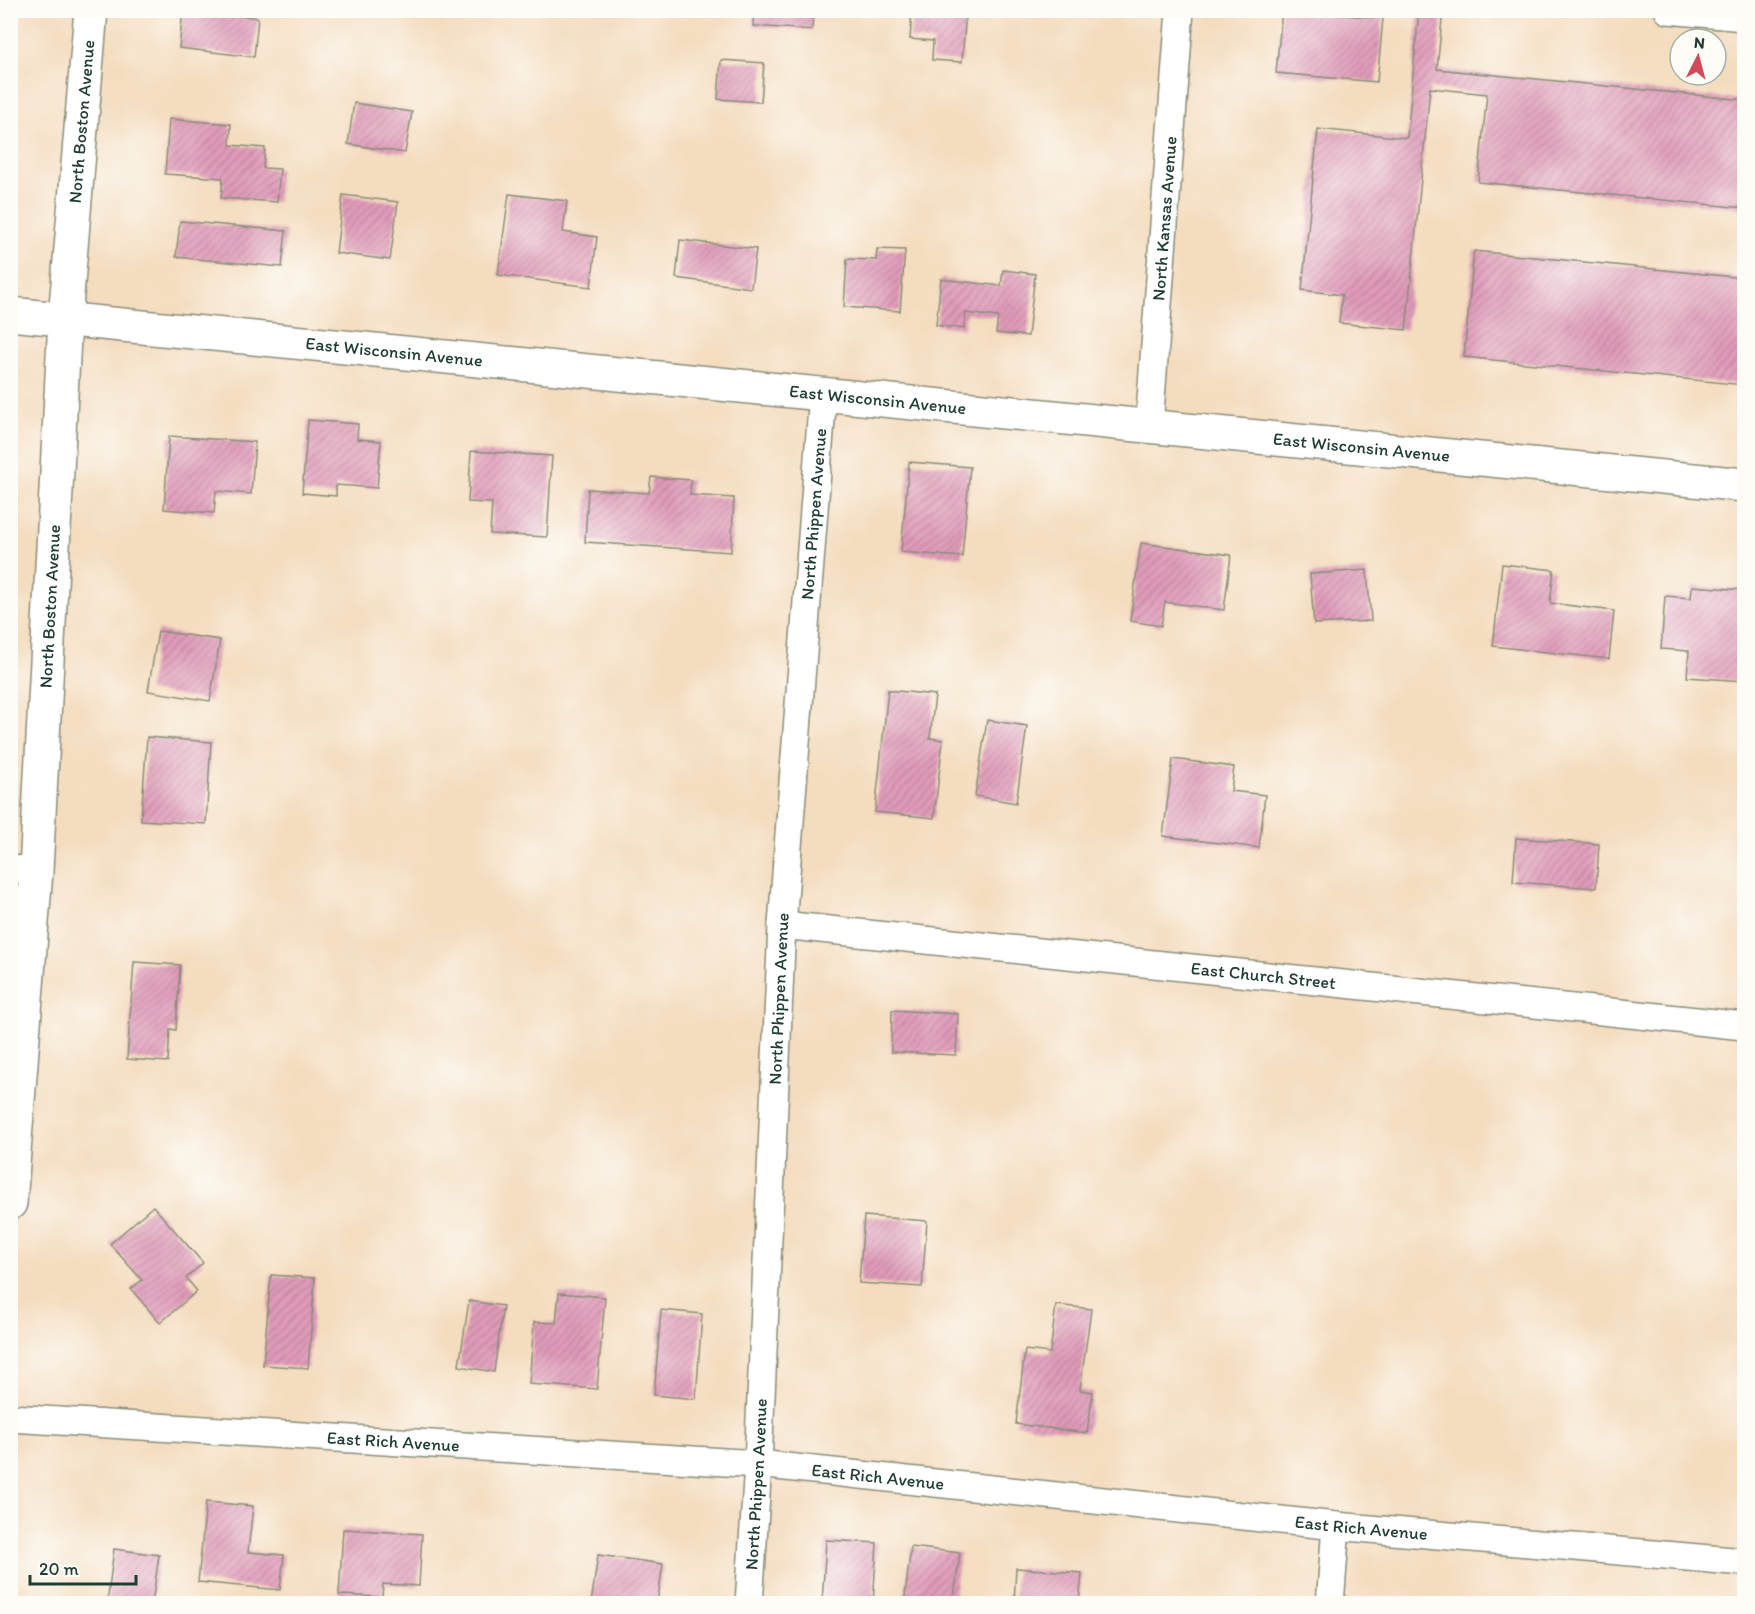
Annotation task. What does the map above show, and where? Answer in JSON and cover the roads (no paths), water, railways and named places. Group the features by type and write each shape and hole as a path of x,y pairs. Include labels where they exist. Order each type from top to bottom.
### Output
{"street":[{"name":"North Boston Avenue","path":"10,1203 23,870 91,10"},
{"name":"North Kansas Avenue","path":"1149,426 1180,10"},
{"path":"1668,10 1744,17"},
{"name":"East Wisconsin Avenue","path":"10,314 1744,485"},
{"name":"North Phippen Avenue","path":"749,1604 758,1464 782,925 823,393"},
{"name":"East Church Street","path":"782,925 1744,1026"},
{"name":"East Rich Avenue","path":"10,1418 758,1464 1336,1526 1744,1562"},
{"path":"1330,1604 1336,1526"}]}
